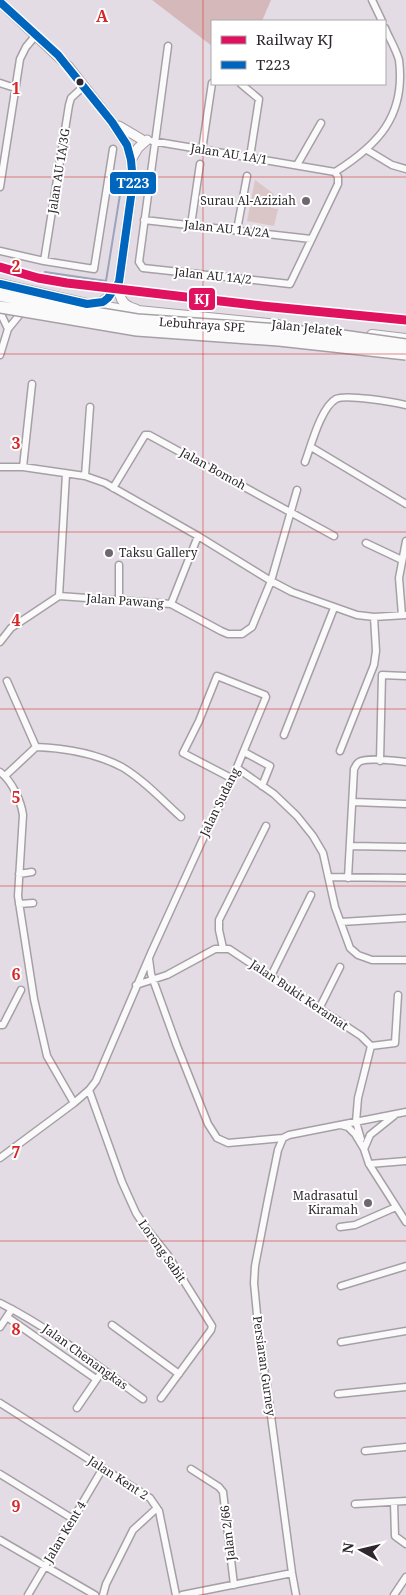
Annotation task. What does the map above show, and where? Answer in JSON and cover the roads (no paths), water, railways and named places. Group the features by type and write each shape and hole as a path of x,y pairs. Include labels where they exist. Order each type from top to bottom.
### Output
{"highway":[{"name":"Lebuhraya SPE","path":"0,295 40,304 137,320 280,330 406,345"},
{"name":"Lebuhraya SPE","path":"0,308 137,330 279,340 406,355"}],"main road":[{"name":"Jalan Jelatek","path":"0,284 87,304 118,309 316,328 406,339"},
{"name":"Jalan Jelatek","path":"0,308 129,330 293,343 406,355"},
{"path":"118,309 125,317 129,330"}],"street":[{"path":"372,0 382,20"},
{"path":"0,2 58,55 123,136 131,160 132,182 119,282 120,300 130,308 146,312"},
{"path":"336,172 379,140 394,121 402,97 401,71 398,58 386,30"},
{"path":"0,187 3,140 20,58 36,35"},
{"name":"Jalan AU 1A/2","path":"168,46 147,140 140,266 143,268 290,284 338,184 336,172"},
{"path":"0,83 14,88"},
{"path":"202,150 212,85"},
{"path":"242,85 259,99 250,157"},
{"name":"Jalan AU 1A/3G","path":"44,261 69,105 71,98 84,86"},
{"path":"112,122 147,140 138,148 131,160"},
{"path":"297,165 321,123"},
{"name":"Jalan AU 1A/1","path":"123,136 336,172"},
{"path":"0,250 44,261 94,269 113,149"},
{"path":"367,150 392,165 406,169"},
{"path":"190,225 200,164"},
{"path":"237,230 247,176"},
{"name":"Jalan AU 1A/2A","path":"144,220 311,239"},
{"path":"87,304 103,302 119,282"},
{"path":"0,312 8,331"},
{"path":"0,355 8,331 21,313"},
{"path":"23,467 32,384"},
{"path":"305,462 326,410 336,399 349,397 406,405"},
{"path":"85,476 90,407"},
{"name":"Jalan Bomoh","path":"113,488 145,435 149,434 334,536"},
{"path":"311,446 406,504"},
{"path":"0,467 23,467 85,476 113,488 292,592 357,615 374,617 404,615 399,585 406,541"},
{"path":"0,642 11,628 59,596 66,474"},
{"name":"Jalan Pawang","path":"59,596 171,604 221,632 242,634 252,628 271,581 297,490"},
{"path":"171,604 198,536"},
{"path":"366,543 402,560"},
{"path":"119,565 119,600"},
{"path":"284,735 334,608"},
{"path":"340,751 374,665 376,651 374,617"},
{"path":"380,761 382,675 406,676"},
{"name":"Jalan Sudang","path":"0,1158 74,1103 96,1081 148,958 233,779 266,696 218,676 215,677 199,721 183,754 233,779"},
{"path":"7,681 36,747"},
{"path":"74,1103 47,1056 34,999 18,896 22,805 2,774 36,747 87,754 121,767 146,785 181,817"},
{"path":"244,752 270,766 262,786"},
{"path":"348,878 354,769 361,761 406,762"},
{"path":"237,768 274,794 314,836 323,853 336,907 350,948 358,955 372,960 406,960"},
{"path":"353,802 406,804"},
{"path":"136,985 167,975 215,948 223,948 220,940 219,920 266,826"},
{"path":"350,846 406,847"},
{"path":"19,874 32,872"},
{"path":"330,877 406,878"},
{"path":"270,976 311,895"},
{"path":"19,904 33,903"},
{"path":"341,922 406,918"},
{"name":"Jalan Bukit Keramat","path":"223,948 229,949 361,1036 371,1046"},
{"path":"148,958 186,1070 208,1124 217,1138 228,1143 283,1138 289,1135 406,1112"},
{"path":"320,1009 340,967"},
{"path":"0,1024 2,1025 21,990"},
{"path":"398,995 395,1043 371,1046 358,1098 356,1122 369,1164 396,1207 404,1215 406,1222"},
{"name":"Lorong Sabit","path":"89,1090 122,1182 136,1214 167,1254 212,1326 161,1398"},
{"path":"364,1149 370,1135 396,1114"},
{"path":"341,1125 352,1130 364,1149"},
{"name":"Persiaran Gurney","path":"283,1138 278,1150 268,1199 255,1266 254,1283 260,1346 296,1595"},
{"path":"369,1164 406,1161"},
{"path":"340,1227 355,1224 396,1207"},
{"path":"341,1286 406,1266"},
{"name":"Jalan Chenangkas","path":"0,1304 46,1328 143,1399"},
{"path":"0,1327 12,1309"},
{"path":"6,1317 96,1379"},
{"path":"112,1325 179,1374"},
{"path":"341,1342 406,1331"},
{"path":"77,1408 102,1370"},
{"path":"338,1394 406,1387"},
{"name":"Jalan Kent 2","path":"0,1403 150,1498 157,1508 176,1595"},
{"path":"365,1451 406,1448"},
{"name":"Jalan Kent 4","path":"28,1595 103,1468"},
{"name":"Jalan 2/66","path":"191,1469 219,1487 223,1492 234,1585"},
{"path":"0,1474 73,1519"},
{"path":"355,1504 406,1501"},
{"path":"394,1502 395,1536 406,1544"},
{"path":"103,1595 106,1584 133,1530 157,1508"},
{"path":"0,1540 95,1595"},
{"path":"182,1595 292,1573"},
{"path":"394,1595 406,1577"}],"waterway":[{"path":"45,272 106,281 123,176"}],"rail line":[{"name":"KJ","path":"0,267 38,278 67,283 262,306 406,320"}],"place":[{"name":"Surau Al-Aziziah","path":"306,201"},
{"name":"Taksu Gallery","path":"109,553"},
{"name":"Madrasatul Kiramah","path":"368,1203"}]}
